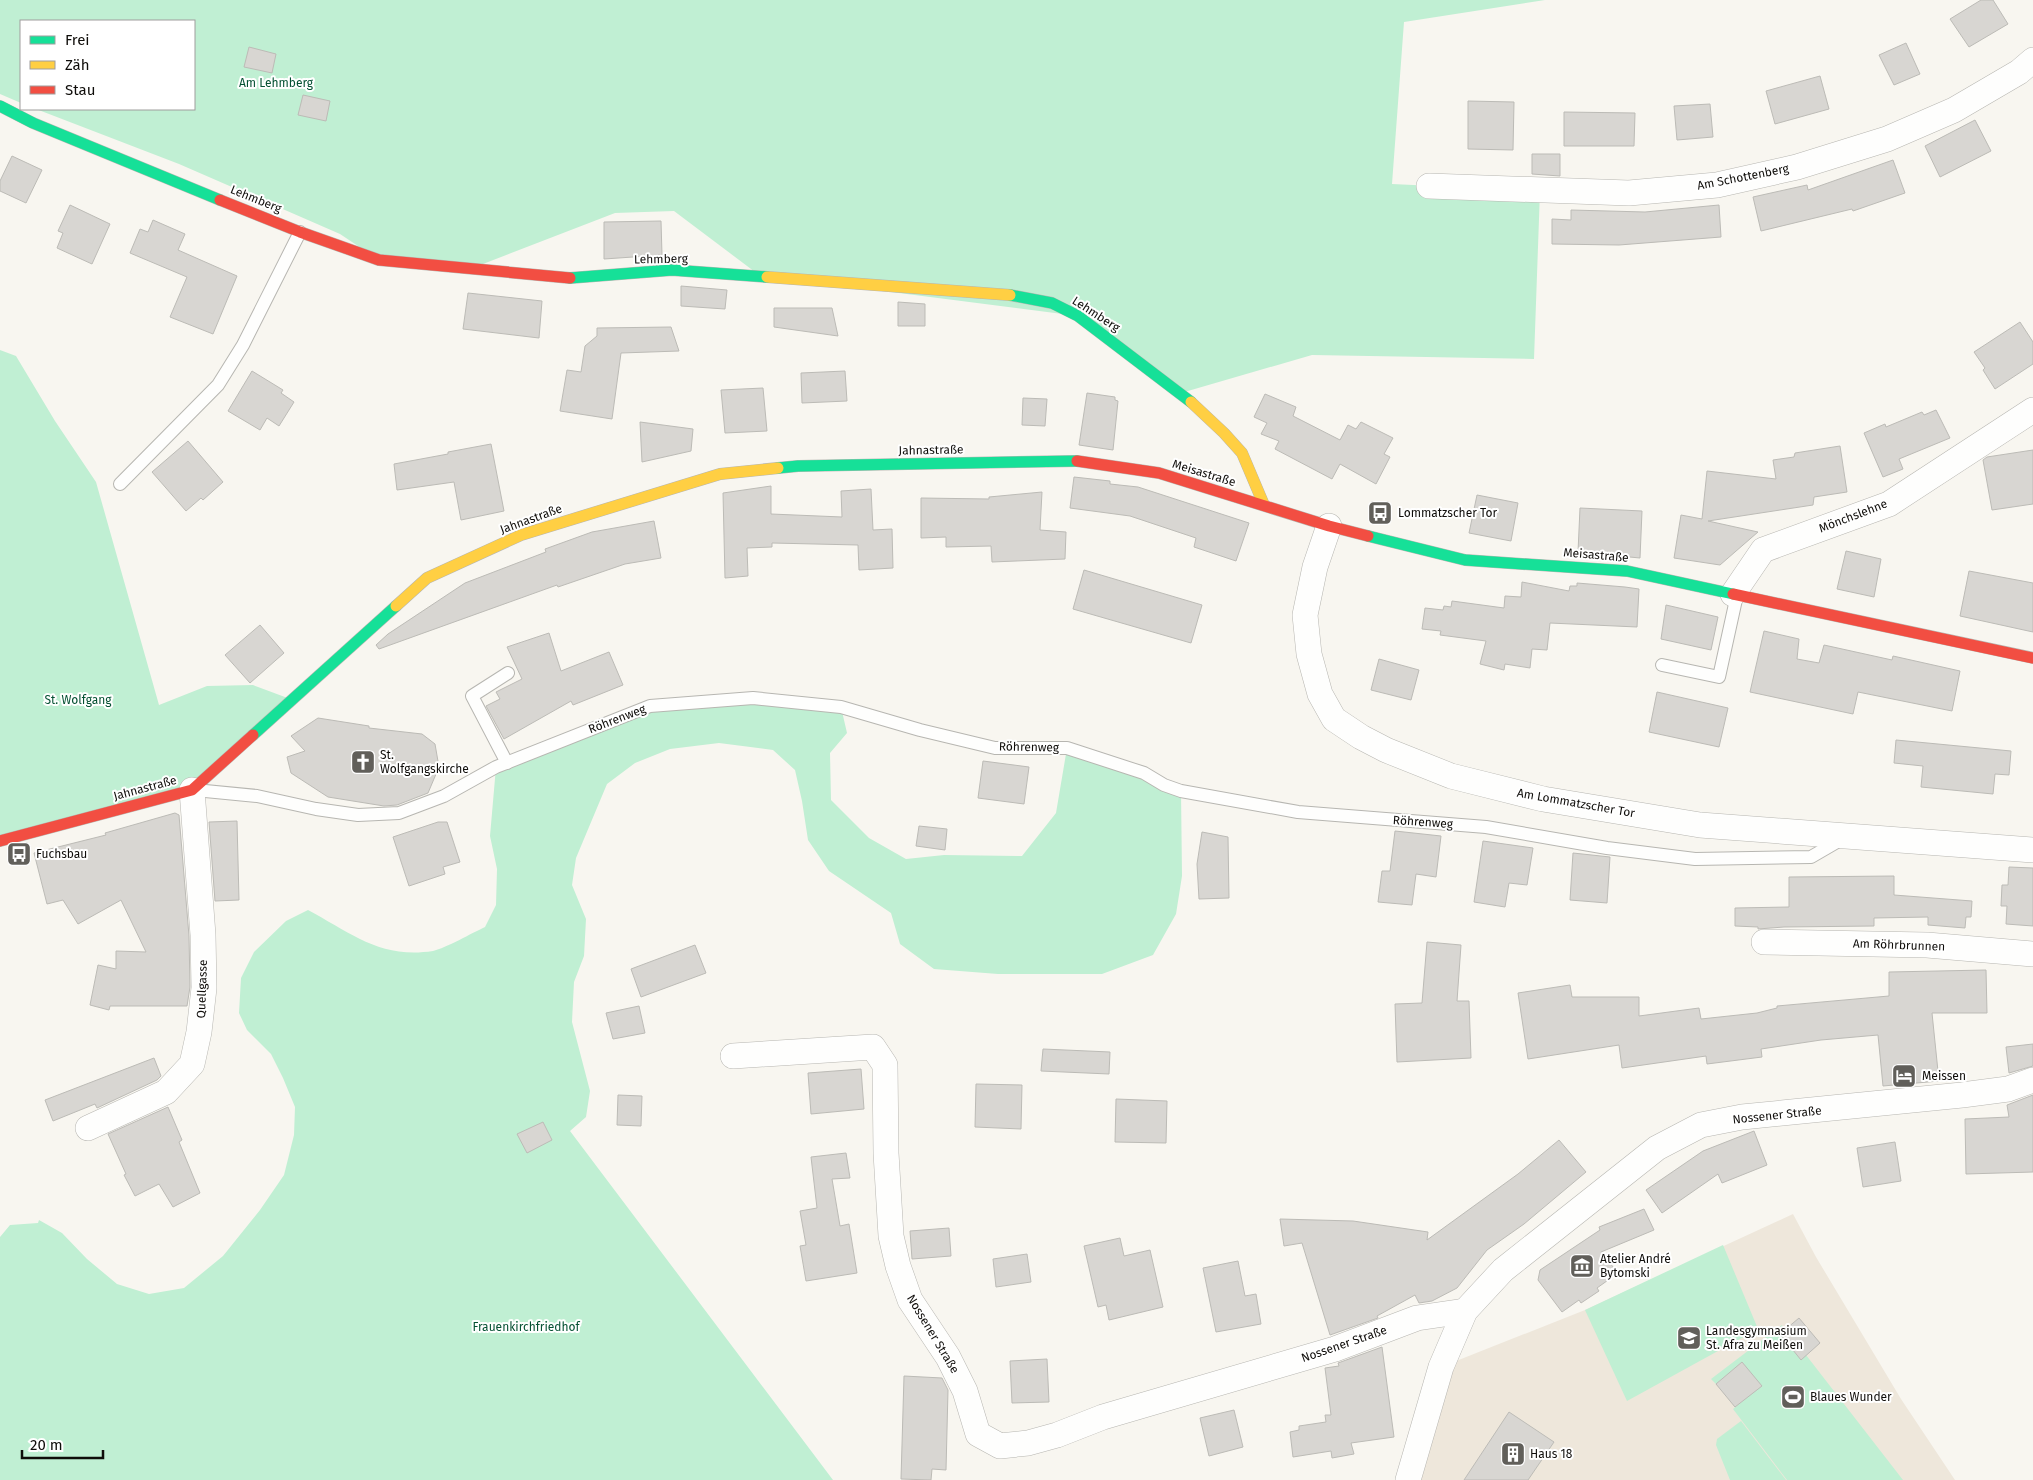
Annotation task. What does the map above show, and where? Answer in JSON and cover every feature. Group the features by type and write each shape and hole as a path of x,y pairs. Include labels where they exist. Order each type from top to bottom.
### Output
{"street":[{"name":"Am Schottenberg","path":"1429,186 1629,193 1717,185 1797,167 1888,139 1954,110 2019,72 2033,60"},
{"name":"Lehmberg","path":"0,106 33,123 300,232 379,260 568,278 672,270 1014,295 1052,303 1078,316 1182,392 1242,453 1264,505"},
{"name":"Mönchslehne","path":"1735,595 1763,550 1889,504 2033,410"},
{"name":"Jahnastraße","path":"0,841 192,790 428,578 521,535 720,474 798,466 1082,461 1159,474"},
{"name":"Meisastraße","path":"1159,474 1329,526 1465,560 1627,571 2033,658"},
{"name":"Am Lommatzscher Tor","path":"1329,526 1315,567 1305,614 1309,654 1320,694 1334,719 1361,737 1386,750 1451,776 1543,799 1700,825 2033,850"},
{"name":"Quellgasse","path":"88,1128 166,1092 192,1064 199,1032 204,988 203,935 192,790"},
{"name":"Am Röhrbrunnen","path":"1764,942 1927,945 2033,954"},
{"name":"Nossener Straße","path":"733,1056 873,1046 885,1065 886,1153 892,1236 898,1266 910,1300 948,1357 965,1390 978,1434 1000,1446 1028,1443 1049,1437 1103,1417 1335,1349 1417,1318 1465,1310"},
{"name":"Nossener Straße","path":"1408,1480 1441,1367 1465,1310 1503,1270 1656,1148 1701,1125 1742,1117 2008,1089 2033,1080"}],"lane":[{"path":"120,484 218,385 243,345 300,232"},
{"path":"1662,665 1718,677 1735,595"},
{"path":"507,763 472,696 508,673"},
{"name":"Röhrenweg","path":"192,790 257,796 316,809 358,814 399,813 444,796 496,767 650,706 753,698 842,708 994,748 1067,748 1144,773 1164,785 1181,791 1298,812 1486,827 1607,848 1695,859 1811,857 1846,837"}],"shaded area":[{"name":"Landesgymnasium St. Afra zu Meißen","path":"1793,1214 1816,1257 1901,1399 1955,1480 1408,1480 1441,1367 1585,1310"}],"green space":[{"name":"Am Lehmberg","path":"0,0 1545,0 1404,22 1392,184 1540,191 1534,359 1312,355 1181,393 1078,316 759,275 674,211 615,213 470,269 379,260 340,234 179,164 39,110 195,110 195,20 20,20 20,103 0,94"},
{"name":"St. Wolfgang","path":"0,350 16,356 55,421 96,482 159,705 207,686 253,685 293,700 192,790 0,841"},
{"name":"Frauenkirchfriedhof","path":"753,698 841,707 847,733 830,753 831,800 869,838 906,859 944,855 1022,856 1056,813 1067,748 1181,791 1182,876 1176,914 1153,955 1102,974 998,974 934,969 900,944 891,913 829,871 808,840 795,770 773,750 719,743 670,749 635,763 607,784 576,858 572,885 586,919 584,956 574,982 572,1022 590,1091 586,1117 570,1131 833,1480 0,1480 0,1237 10,1225 38,1223 39,1220 62,1233 87,1259 117,1284 149,1294 184,1288 223,1256 260,1210 284,1175 294,1135 295,1107 271,1054 247,1030 239,1013 241,978 254,952 286,921 308,910 352,935 381,948 414,952 433,951 452,944 485,927 496,905 497,869 490,836 496,767 623,716"},
{"path":"1723,1245 1758,1329 1627,1401 1585,1310"},
{"name":"Blaues Wunder","path":"1782,1325 1784,1330 1780,1334 1806,1355 1903,1480 1787,1480 1733,1409 1761,1386 1742,1362 1716,1384 1711,1379"},
{"path":"1741,1421 1786,1480 1730,1480 1716,1445 1717,1439"}],"building":[{"path":"1981,0 1993,0 2008,24 1969,47 1950,19"},
{"path":"1906,43 1920,74 1894,85 1879,55"},
{"path":"249,47 276,54 272,73 244,67"},
{"path":"1820,76 1829,109 1775,124 1766,91"},
{"path":"303,95 330,101 326,121 298,115"},
{"path":"1468,101 1514,102 1513,150 1468,149"},
{"path":"1710,104 1713,137 1677,140 1674,106"},
{"path":"1564,112 1635,113 1634,146 1564,146"},
{"path":"1975,120 1991,151 1940,177 1925,146"},
{"path":"1532,154 1560,154 1560,176 1532,174"},
{"path":"12,156 42,170 26,203 0,191 0,181"},
{"path":"1893,160 1905,193 1853,211 1852,209 1761,231 1753,197 1807,185 1808,190"},
{"path":"70,205 110,224 92,264 57,248 63,233 58,231"},
{"path":"1719,205 1721,237 1619,245 1552,244 1552,219 1571,220 1571,210 1645,212"},
{"path":"153,220 185,234 178,250 237,276 213,334 170,317 187,277 130,253 140,229 148,232"},
{"path":"661,221 662,255 604,259 604,222"},
{"path":"681,286 727,290 725,309 681,306"},
{"path":"468,293 542,301 539,338 463,329"},
{"path":"898,302 925,304 925,326 898,326"},
{"path":"774,308 832,308 838,336 774,327"},
{"path":"2020,322 2033,342 2033,364 1995,389 1983,370 1985,368 1974,352"},
{"path":"671,327 679,351 621,353 612,419 560,411 567,370 581,372 585,346 597,336 597,328"},
{"path":"252,371 283,390 281,393 294,402 279,426 267,418 260,430 228,411"},
{"path":"845,371 847,401 802,403 801,373"},
{"path":"763,388 767,431 725,433 721,390"},
{"path":"1087,393 1115,397 1115,400 1118,401 1113,450 1079,445"},
{"path":"1265,394 1296,407 1293,416 1340,440 1348,425 1356,429 1361,422 1393,438 1384,454 1390,457 1376,484 1340,464 1332,479 1275,449 1279,441 1261,434 1267,423 1254,417"},
{"path":"1023,398 1047,399 1045,426 1022,425"},
{"path":"1936,410 1950,438 1899,459 1903,469 1883,477 1864,433 1885,424 1886,427 1922,412 1924,415"},
{"path":"640,422 693,429 691,451 642,462"},
{"path":"188,441 223,482 203,500 201,498 186,511 152,472"},
{"path":"491,444 504,511 461,520 454,482 397,490 394,464"},
{"path":"1840,446 1847,492 1814,497 1813,505 1708,521 1758,532 1720,565 1674,558 1681,515 1702,519 1707,471 1776,479 1773,460 1794,457 1795,453"},
{"path":"2033,450 2033,504 1992,510 1983,460 1987,457"},
{"path":"1074,477 1110,481 1110,484 1138,487 1249,523 1236,561 1194,547 1196,538 1130,516 1070,508"},
{"path":"771,486 771,514 842,517 841,491 871,489 873,530 892,529 893,568 859,570 858,545 772,543 772,547 747,548 748,576 725,578 723,493"},
{"path":"1042,492 1040,530 1066,532 1065,559 992,562 991,546 946,547 946,537 921,538 921,498 989,499 989,497"},
{"path":"1477,495 1518,503 1511,541 1469,533"},
{"path":"1580,508 1642,511 1640,558 1578,552"},
{"path":"654,521 661,558 625,564 558,587 557,585 379,649 376,645 388,634 465,583 546,552 545,549 592,532"},
{"path":"1846,551 1881,559 1874,597 1837,589"},
{"path":"1084,570 1202,605 1191,643 1073,609"},
{"path":"1969,571 2033,583 2033,632 1960,616"},
{"path":"1522,582 1569,591 1570,586 1577,586 1577,583 1639,589 1637,627 1550,623 1547,650 1532,649 1530,668 1505,664 1504,670 1480,664 1486,641 1440,635 1441,631 1422,629 1425,608 1443,610 1444,606 1451,607 1452,601 1504,608 1505,596 1521,597"},
{"path":"1666,605 1718,617 1711,650 1661,639"},
{"path":"260,625 284,653 250,683 225,655"},
{"path":"1764,631 1799,639 1797,659 1819,663 1824,645 1892,660 1893,656 1960,671 1952,711 1858,692 1853,714 1750,692"},
{"path":"549,633 561,671 609,652 623,685 573,705 571,701 504,739 486,706 500,699 496,692 522,679 507,647"},
{"path":"1379,659 1419,670 1411,700 1371,690"},
{"path":"1657,692 1728,708 1719,747 1649,732"},
{"name":"St. Wolfgangskirche","path":"318,718 369,726 369,728 422,734 435,744 439,767 428,793 397,805 384,806 328,797 291,773 287,757 305,751 291,736"},
{"path":"1896,740 2011,751 2009,775 1995,774 1993,794 1921,787 1923,766 1894,763"},
{"path":"983,761 1029,767 1024,804 978,798"},
{"path":"175,813 179,815 189,936 190,987 187,1006 110,1006 109,1010 90,1005 98,965 116,969 116,951 146,952 121,900 78,924 63,900 47,904 34,853 106,835 105,833"},
{"path":"237,821 239,900 215,901 209,822"},
{"path":"438,822 447,822 460,862 443,867 445,874 409,886 393,837"},
{"path":"919,826 947,829 945,850 916,846"},
{"path":"1395,831 1441,836 1436,877 1416,874 1412,905 1378,902 1382,871 1390,871"},
{"path":"1202,832 1228,837 1229,898 1199,899 1197,864"},
{"path":"1483,841 1533,848 1527,885 1509,883 1505,907 1474,902"},
{"path":"1573,853 1610,857 1607,903 1570,900"},
{"path":"2009,867 2033,868 2033,926 2006,924 2007,906 2001,906 2002,885 2008,885"},
{"path":"1894,876 1894,895 1972,901 1971,917 1966,917 1965,928 1928,925 1928,917 1874,918 1874,926 1758,929 1758,927 1735,926 1735,908 1789,907 1789,877"},
{"path":"1427,942 1461,945 1457,1001 1469,1001 1471,1058 1397,1062 1395,1004 1422,1003"},
{"path":"695,945 706,973 641,997 631,969"},
{"path":"1986,970 1987,1013 1932,1013 1939,1081 1883,1086 1878,1035 1821,1040 1761,1049 1762,1057 1707,1064 1706,1056 1622,1068 1619,1045 1528,1059 1518,993 1570,985 1572,997 1639,997 1639,1016 1699,1008 1701,1019 1757,1013 1777,1008 1777,1006 1889,996 1889,972"},
{"path":"639,1006 645,1033 613,1039 606,1013"},
{"path":"2033,1044 2033,1066 2009,1073 2006,1047"},
{"path":"1043,1049 1110,1052 1109,1074 1041,1071"},
{"path":"154,1058 161,1076 157,1080 97,1108 95,1104 53,1121 45,1100"},
{"path":"861,1069 864,1109 811,1114 808,1073"},
{"path":"976,1084 1022,1085 1021,1129 975,1127"},
{"path":"618,1095 642,1096 641,1126 617,1125"},
{"path":"2033,1095 2033,1172 1966,1174 1965,1119 2009,1117 2007,1105"},
{"path":"1116,1099 1167,1101 1166,1143 1115,1142"},
{"path":"168,1107 182,1140 179,1142 200,1193 173,1207 159,1184 135,1196 124,1175 126,1174 108,1134"},
{"path":"543,1122 552,1140 527,1153 517,1134"},
{"path":"1754,1131 1767,1165 1722,1183 1718,1174 1662,1213 1646,1190 1703,1151"},
{"path":"1559,1140 1586,1172 1524,1224 1487,1250 1457,1288 1432,1301 1419,1303 1415,1295 1377,1316 1378,1318 1330,1335 1302,1243 1284,1246 1280,1219 1353,1221 1428,1232 1427,1240 1518,1174"},
{"path":"1895,1142 1901,1181 1863,1187 1857,1148"},
{"path":"846,1153 850,1178 832,1179 840,1226 849,1224 857,1273 806,1281 800,1246 806,1245 800,1211 817,1208 811,1157"},
{"path":"1644,1209 1654,1230 1601,1252 1618,1273 1597,1288 1599,1291 1581,1303 1579,1300 1562,1312 1538,1280 1540,1270 1600,1230 1599,1227"},
{"path":"949,1228 951,1256 912,1259 910,1231"},
{"path":"1120,1238 1124,1256 1150,1250 1163,1307 1109,1320 1106,1305 1098,1307 1084,1246"},
{"path":"1027,1254 1031,1282 996,1287 993,1259"},
{"path":"1238,1261 1245,1296 1256,1294 1261,1324 1216,1332 1203,1268"},
{"path":"1799,1318 1820,1343 1801,1360 1780,1334"},
{"path":"1382,1347 1394,1437 1351,1443 1354,1454 1332,1458 1331,1451 1293,1457 1290,1432 1299,1430 1299,1426 1326,1422 1325,1415 1331,1415 1325,1368 1339,1366 1338,1363"},
{"path":"1047,1359 1049,1402 1012,1403 1010,1361"},
{"path":"1742,1362 1762,1386 1735,1407 1716,1384"},
{"path":"904,1376 942,1378 948,1390 946,1470 932,1469 931,1480 901,1479"},
{"path":"1234,1410 1243,1447 1209,1456 1200,1418"},
{"name":"Haus 18","path":"1509,1412 1554,1442 1528,1480 1464,1480"}],"traffic: fast":[{"path":"0,106 33,123 220,200"},
{"path":"570,278 672,270 767,277"},
{"path":"1010,295 1052,303 1078,316 1191,402"},
{"path":"778,468 798,466 1077,461"},
{"path":"1368,536 1465,560 1627,571 1733,594"},
{"path":"253,735 396,606"}],"traffic: slow":[{"path":"767,277 1010,295"},
{"path":"1191,402 1242,453 1264,505"},
{"path":"396,606 427,578 521,535 720,474 778,468"}],"traffic: jam":[{"path":"220,200 300,232 379,260 570,278"},
{"path":"1077,461 1159,473 1329,526 1368,536"},
{"path":"1733,594 2033,658"},
{"path":"0,841 192,790 253,735"}],"place":[{"name":"Lommatzscher Tor","path":"1380,513"},
{"name":"St. Wolfgangskirche","path":"363,762"},
{"name":"Fuchsbau","path":"19,854"},
{"name":"Meissen","path":"1904,1076"},
{"name":"Atelier André Bytomski","path":"1582,1266"},
{"name":"Landesgymnasium St. Afra zu Meißen","path":"1689,1338"},
{"name":"Blaues Wunder","path":"1793,1397"},
{"name":"Haus 18","path":"1513,1454"}]}
